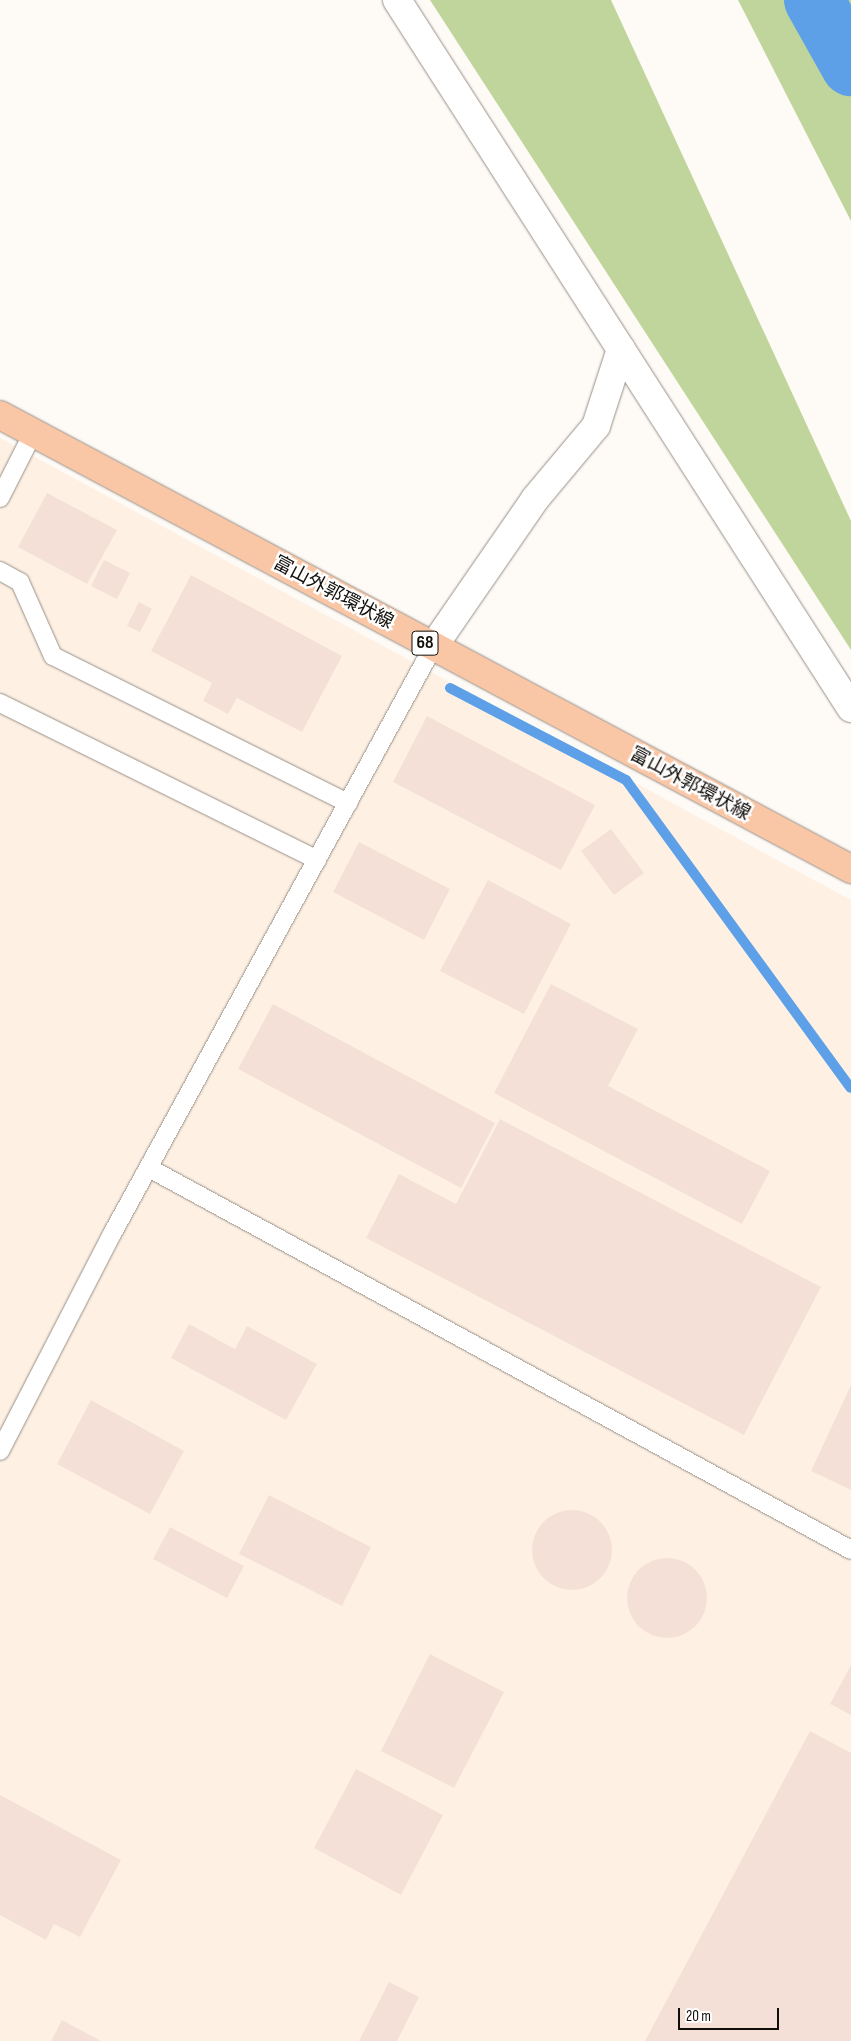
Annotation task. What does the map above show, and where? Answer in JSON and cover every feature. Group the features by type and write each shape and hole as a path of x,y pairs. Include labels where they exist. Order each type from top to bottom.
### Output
{"main road":[{"name":"富山外郭環状線","path":"0,415 851,869"}],"street":[{"path":"397,0 851,708"},
{"path":"433,647 535,499 596,426 620,349"}],"lane":[{"path":"0,498 33,433"},
{"path":"0,572 20,582 53,656 348,803"},
{"path":"0,1451 149,1168 433,647"},
{"path":"0,703 317,860"},
{"path":"149,1168 851,1550"}],"shaded area":[{"path":"0,438 851,900 851,2041 0,2041"}],"green space":[{"path":"430,0 611,0 851,521 851,650"},
{"path":"738,0 851,0 851,221"}],"building":[{"path":"47,493 117,530 87,584 18,547"},
{"path":"104,560 130,573 117,599 91,586"},
{"path":"191,575 342,656 302,732 237,698 228,714 203,701 212,683 151,651"},
{"path":"139,602 152,609 140,632 127,626"},
{"path":"427,716 595,805 561,870 393,782"},
{"path":"611,829 644,873 614,895 581,851"},
{"path":"359,842 450,889 424,940 333,892"},
{"path":"488,880 571,924 524,1014 440,971"},
{"path":"551,984 638,1029 608,1086 770,1171 742,1224 494,1093"},
{"path":"273,1004 495,1123 461,1188 238,1069"},
{"path":"500,1119 821,1287 744,1435 366,1238 399,1174 456,1204"},
{"path":"189,1324 235,1349 247,1326 317,1364 286,1420 171,1358"},
{"path":"851,1385 851,1490 811,1471"},
{"path":"91,1400 184,1451 150,1514 57,1464"},
{"path":"269,1495 371,1547 342,1606 239,1554"},
{"path":"564,1510 580,1510 601,1521 612,1542 612,1558 601,1579 580,1590 564,1590 550,1584 538,1572 532,1558 532,1542 538,1528 550,1516"},
{"path":"170,1527 244,1566 227,1598 153,1559"},
{"path":"667,1558 682,1561 695,1570 704,1583 707,1598 704,1613 695,1626 682,1635 667,1638 652,1635 639,1626 630,1613 627,1598 630,1583 639,1570 652,1561"},
{"path":"430,1654 504,1692 454,1788 381,1751"},
{"path":"851,1665 851,1715 830,1704"},
{"path":"810,1731 851,1753 851,2041 645,2041"},
{"path":"356,1769 443,1815 401,1895 314,1848"},
{"path":"0,1795 121,1860 80,1937 54,1924 46,1940 0,1915"},
{"path":"389,1982 419,1997 397,2041 359,2041"},
{"path":"62,2020 101,2041 51,2041"}],"waterway":[{"path":"814,0 851,66"},
{"path":"450,688 626,780 851,1088"}]}
